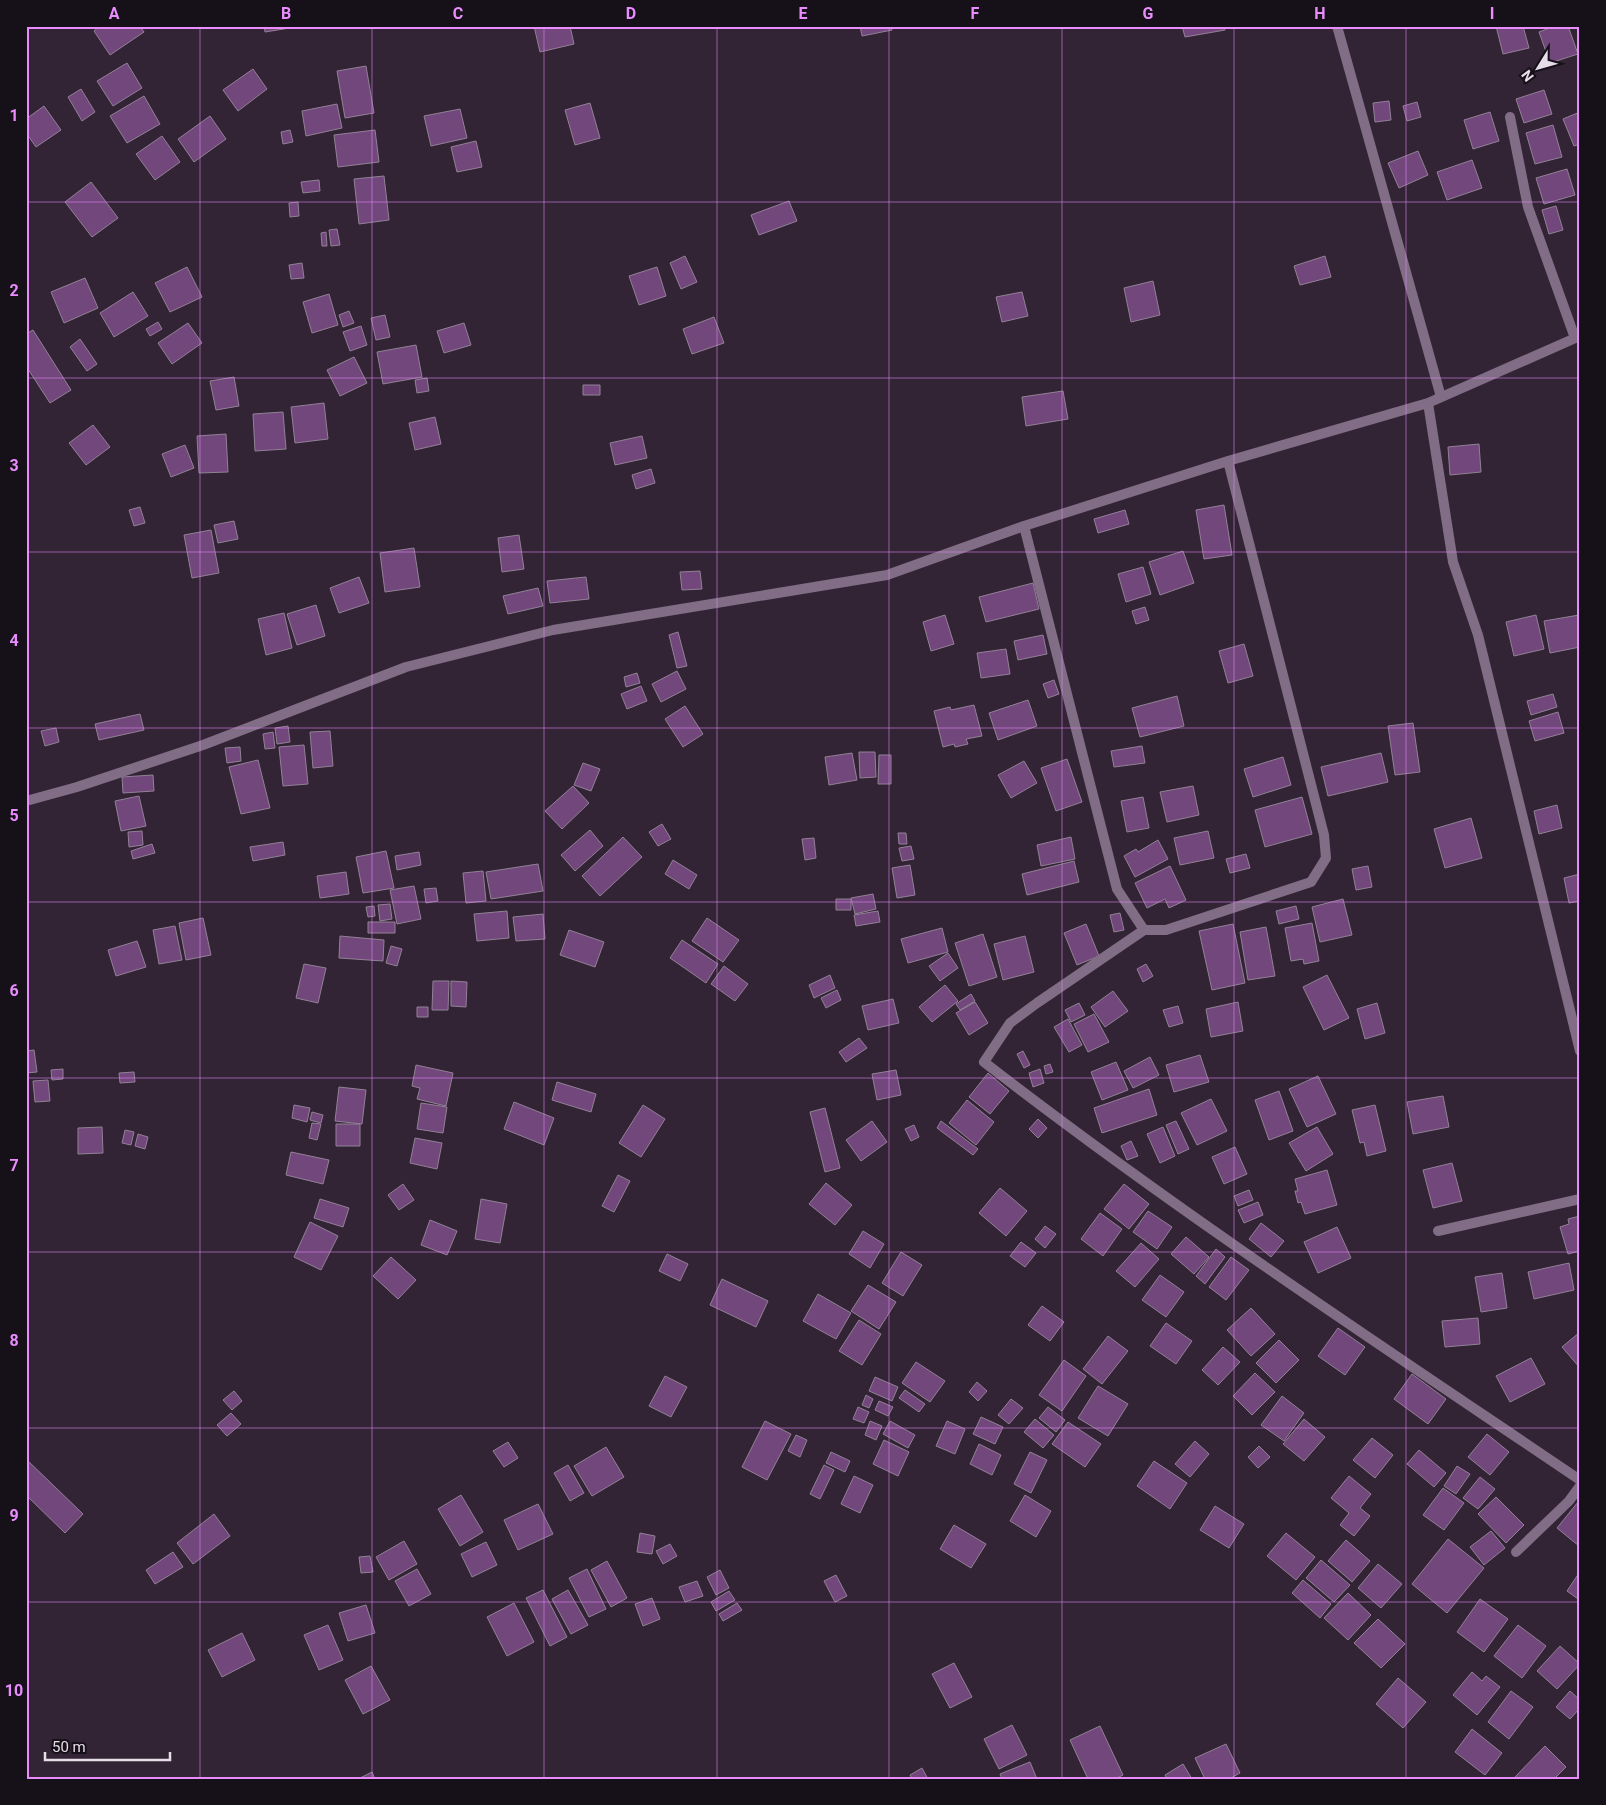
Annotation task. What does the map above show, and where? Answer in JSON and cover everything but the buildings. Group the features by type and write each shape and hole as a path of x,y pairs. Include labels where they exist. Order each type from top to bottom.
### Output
{"street":[{"path":"1337,26 1441,397"},
{"path":"26,801 77,787 203,745 406,667 553,630 888,575 1024,526 1228,461 1428,403 1577,337 1528,207 1510,118"},
{"path":"1428,403 1453,562 1478,635 1580,1051"},
{"path":"1228,461 1324,835 1326,858 1311,882 1166,930 1144,930 1010,1023 984,1062 1050,1113 1314,1301 1580,1480"},
{"path":"1024,526 1117,889 1144,930"},
{"path":"1438,1231 1580,1199"},
{"path":"1516,1552 1569,1502 1580,1486"}]}
